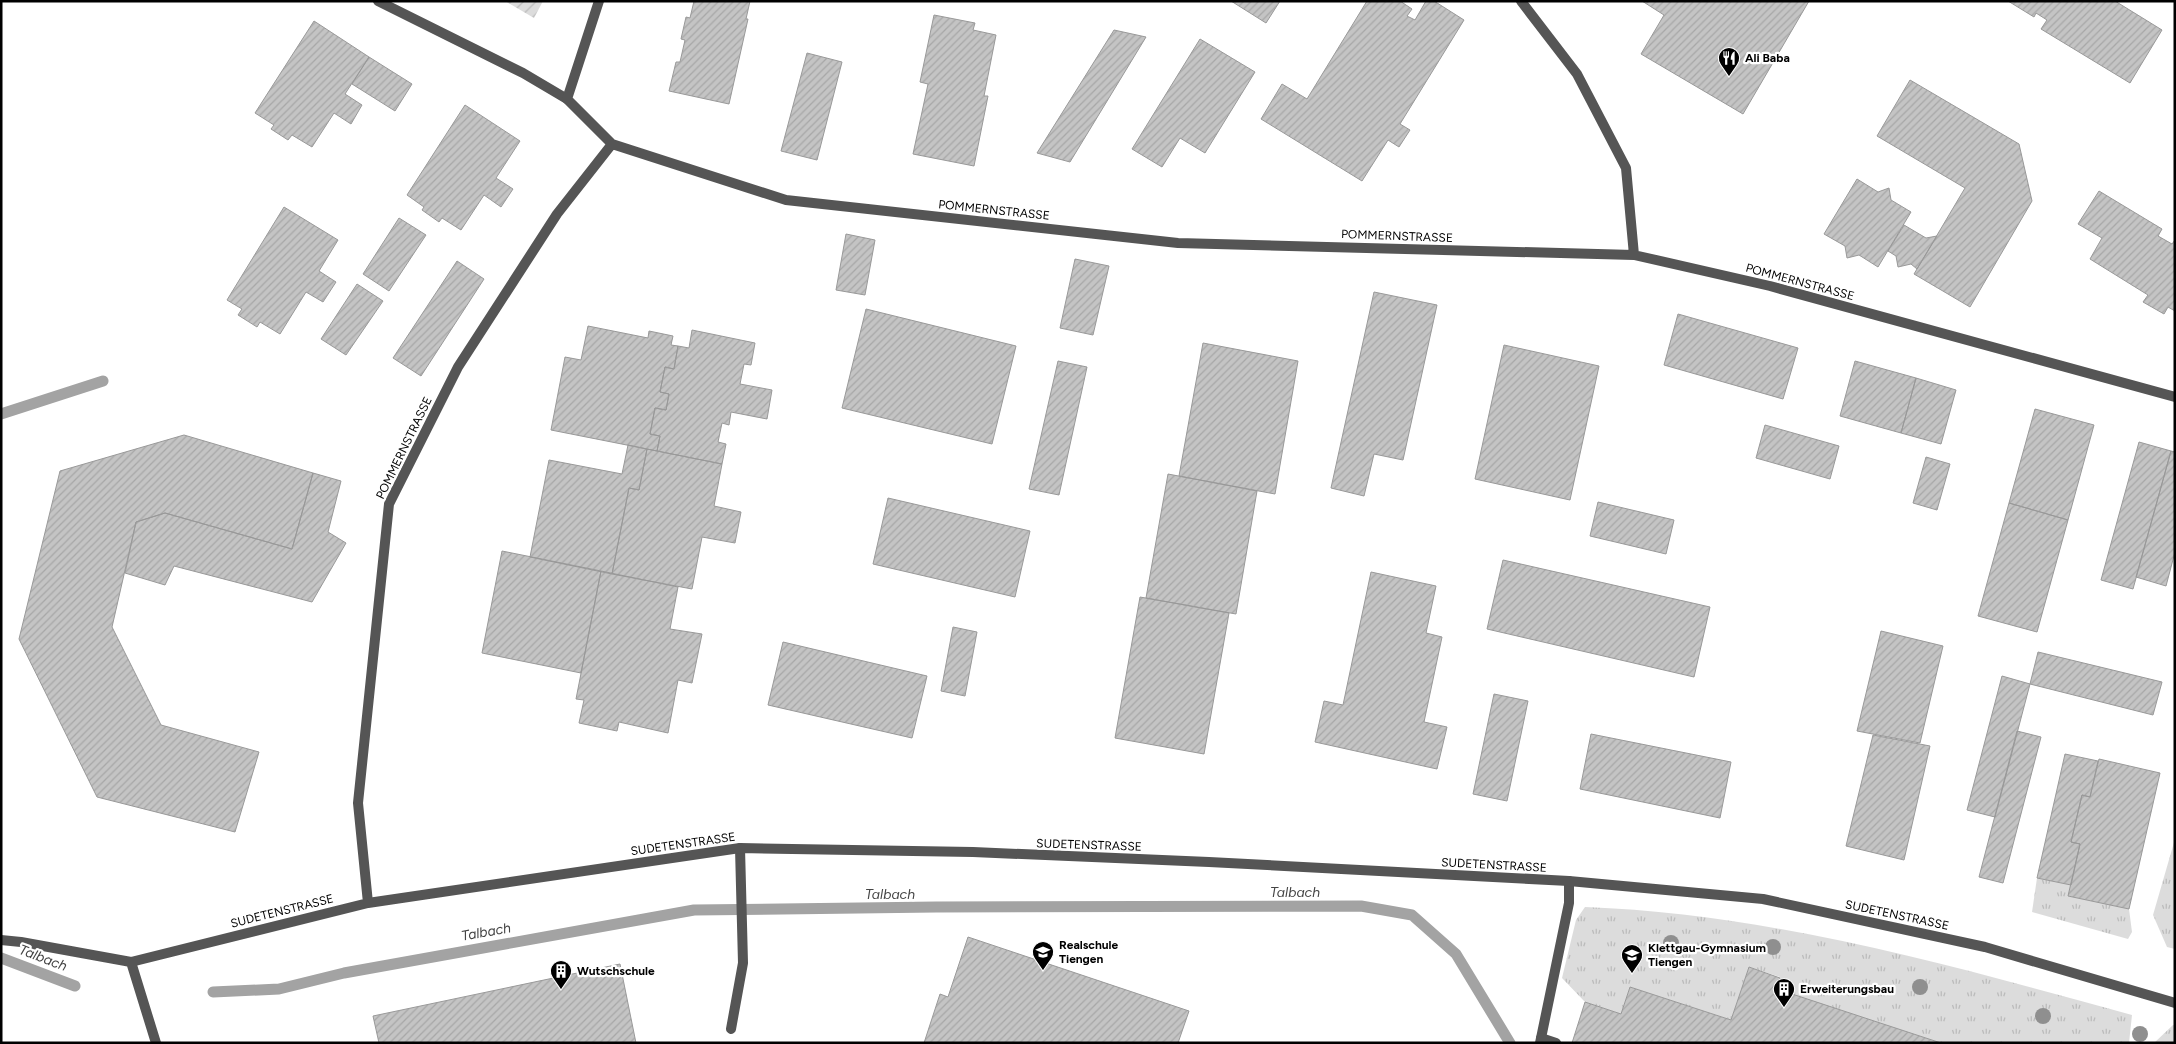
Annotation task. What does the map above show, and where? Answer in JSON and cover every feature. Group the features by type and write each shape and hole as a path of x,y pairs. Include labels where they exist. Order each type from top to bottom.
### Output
{"street":[{"name":"POMMERNSTRASSE","path":"378,1 524,73 567,99 612,144 786,200 1178,243 1634,255 1770,286 2175,397"},
{"path":"567,99 599,1"},
{"path":"1521,1 1577,74 1626,168 1634,255"},
{"name":"POMMERNSTRASSE","path":"368,903 358,803 389,504 458,367 557,214 612,144"},
{"path":"731,1028 743,963 740,848"},
{"name":"SUDETENSTRASSE","path":"1,940 131,962 368,903 740,848 973,852 1569,881 1764,899 1984,947 2175,1003"},
{"path":"1556,1043 1541,1040 1569,903 1569,881"},
{"path":"131,962 156,1043"}],"green space":[{"path":"505,1 543,1 534,18"},
{"path":"2175,839 2175,949 2167,947 2153,915"},
{"path":"2037,878 2071,885 2069,896 2129,909 2132,932 2128,939 2032,912"},
{"path":"1585,907 1655,912 1724,920 1793,931 1930,961 2132,1015 2129,1043 1941,1043 1790,994 1787,1000 1775,996 1780,977 1749,967 1731,1020 1630,987 1621,1014 1585,1002 1562,978 1576,920"},
{"path":"2175,1025 2175,1043 2154,1043"}],"building":[{"path":"694,1 750,1 746,19 748,19 729,104 669,91 676,62 680,62 685,40 681,39 686,17 690,18"},
{"path":"1231,1 1280,1 1266,23"},
{"path":"1367,1 1400,1 1412,9 1407,16 1415,20 1426,1 1434,1 1464,20 1400,124 1410,130 1399,147 1388,140 1362,181 1261,119 1282,84 1307,99"},
{"path":"1642,1 1809,1 1743,114 1641,54 1664,15"},
{"path":"2008,1 2115,1 2162,30 2130,83 2041,29 2047,20 2036,13 2034,17"},
{"path":"934,15 975,23 973,30 996,35 984,96 988,96 974,166 913,154 928,84 920,82"},
{"path":"314,21 369,57 345,94 362,105 351,124 334,113 312,147 292,135 288,140 271,129 274,125 255,113"},
{"path":"1114,30 1146,37 1070,162 1037,153"},
{"path":"1200,39 1255,72 1205,153 1180,138 1162,167 1132,149"},
{"path":"807,53 842,62 817,160 781,151"},
{"path":"369,57 412,84 395,111 352,84"},
{"path":"1910,80 2019,144 2032,201 1970,307 1914,274 1965,188 1877,136"},
{"path":"465,105 520,141 496,178 513,189 501,207 484,195 461,230 442,218 439,222 422,210 424,207 407,195"},
{"path":"1857,179 1878,192 1889,188 1891,200 1911,212 1878,267 1859,255 1847,258 1845,246 1824,234"},
{"path":"2099,191 2162,229 2158,236 2172,244 2175,240 2175,311 2168,307 2164,314 2143,302 2148,295 2090,259 2102,238 2078,224"},
{"path":"284,207 338,240 319,271 336,282 323,302 306,292 280,334 260,322 257,327 238,315 242,309 227,300"},
{"path":"399,218 426,235 389,291 363,274"},
{"path":"1904,225 1926,238 1937,236 1917,269 1911,264 1898,267 1896,256 1888,251"},
{"path":"846,234 875,240 865,295 836,290"},
{"path":"1075,259 1109,266 1093,335 1060,328"},
{"path":"457,261 484,279 421,376 393,358"},
{"path":"357,284 383,301 346,355 321,339"},
{"path":"1374,292 1437,305 1403,460 1374,454 1364,496 1331,488"},
{"path":"866,309 1016,346 992,444 842,408"},
{"path":"1678,314 1798,348 1783,399 1664,365"},
{"path":"588,326 648,338 649,331 673,336 671,345 678,346 674,369 665,367 660,392 669,394 666,410 655,408 650,434 660,436 657,451 551,430 565,357 581,360"},
{"path":"692,330 755,343 751,365 744,364 740,384 772,390 767,419 731,412 729,425 722,423 718,442 726,444 722,464 657,451 660,436 650,434 655,408 666,410 669,394 660,392 665,367 674,369 678,346 689,348"},
{"path":"1203,343 1298,361 1275,494 1179,476"},
{"path":"1504,345 1599,366 1570,500 1475,479"},
{"path":"1058,361 1087,367 1059,495 1029,489"},
{"path":"1855,361 1916,378 1901,433 1840,416"},
{"path":"1916,378 1956,390 1941,444 1901,433"},
{"path":"2035,409 2094,425 2068,520 2009,503"},
{"path":"1765,425 1839,446 1830,479 1756,458"},
{"path":"184,435 313,473 292,549 165,513 136,522 112,627 161,725 259,752 235,832 97,797 19,639 60,471"},
{"path":"2139,442 2171,451 2133,589 2101,580"},
{"path":"628,445 647,449 639,490 629,488 612,574 530,557 549,460 622,474"},
{"path":"647,449 722,464 714,506 741,512 735,543 702,537 692,589 612,574 629,488 639,490"},
{"path":"2171,451 2175,452 2175,552 2166,586 2136,577"},
{"path":"1926,457 1950,464 1937,510 1913,503"},
{"path":"313,473 341,481 328,532 346,543 312,602 174,566 165,585 125,573 136,522 165,513 292,549"},
{"path":"1168,474 1257,491 1236,614 1146,598"},
{"path":"888,498 1030,531 1015,597 873,564"},
{"path":"1598,502 1674,520 1666,554 1590,536"},
{"path":"2009,503 2068,520 2037,632 1978,616"},
{"path":"502,551 601,571 581,673 482,653"},
{"path":"1503,560 1710,607 1694,677 1487,629"},
{"path":"601,571 678,587 670,629 702,634 692,683 678,680 668,733 619,722 617,731 579,723 584,700 576,699"},
{"path":"1371,572 1436,586 1426,633 1442,637 1424,722 1447,727 1437,769 1315,742 1324,701 1343,705"},
{"path":"1140,597 1229,613 1204,754 1115,738"},
{"path":"953,627 977,632 965,696 941,691"},
{"path":"1881,631 1943,646 1920,743 1857,731"},
{"path":"783,642 927,676 912,738 768,705"},
{"path":"2038,652 2162,682 2153,715 2030,684"},
{"path":"2002,676 2030,684 1995,817 1967,810"},
{"path":"1494,694 1528,701 1507,801 1473,794"},
{"path":"2017,731 2041,737 2003,883 1979,877"},
{"path":"1591,734 1731,762 1720,818 1580,789"},
{"path":"1873,735 1930,746 1904,860 1846,846"},
{"path":"2065,754 2098,761 2090,797 2082,795 2071,842 2080,844 2071,885 2037,878"},
{"path":"2099,759 2160,773 2129,909 2068,896 2080,844 2071,842 2082,795 2090,797"},
{"path":"968,937 1189,1011 1178,1043 924,1043 940,994 948,997"},
{"name":"Wutschschule","path":"620,964 636,1043 379,1043 373,1016"},
{"name":"Erweiterungsbau","path":"1749,967 1780,978 1775,996 1787,1000 1789,993 1941,1043 1572,1043 1585,1002 1621,1014 1630,987 1731,1020"}],"waterway":[{"path":"1,414 103,381"},
{"name":"Talbach","path":"213,992 279,989 344,973 694,910 936,907 1361,906 1412,915 1456,954 1510,1043"},
{"name":"Talbach","path":"1,958 75,986"}],"place":[{"name":"Ali Baba","path":"1729,77"},
{"name":"Realschule Tiengen","path":"1043,971"},
{"name":"Klettgau-Gymnasium Tiengen","path":"1632,974"},
{"name":"Wutschschule","path":"561,990"},
{"name":"Erweiterungsbau","path":"1784,1008"}]}
